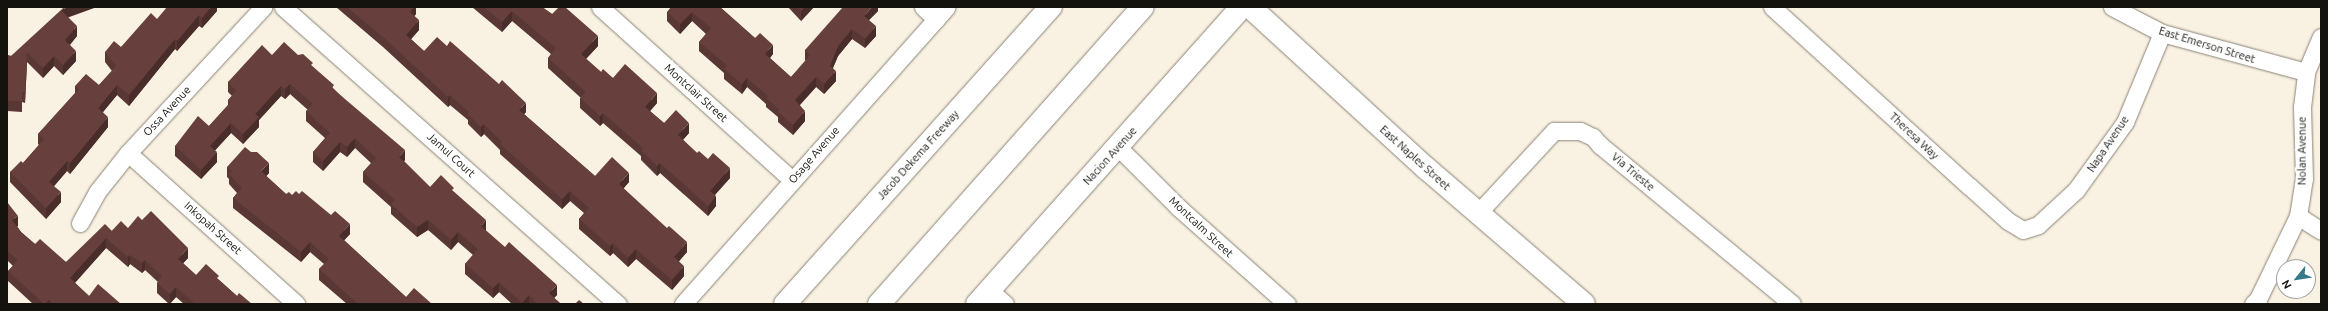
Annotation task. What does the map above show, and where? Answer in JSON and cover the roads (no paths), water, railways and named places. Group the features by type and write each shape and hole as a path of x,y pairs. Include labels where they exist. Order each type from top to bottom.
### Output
{"main road":[{"name":"Jacob Dekema Freeway","path":"785,304 1051,7"},
{"path":"879,304 1143,7"},
{"name":"Nacion Avenue","path":"990,299 1118,147 1242,7"},
{"name":"East Naples Street","path":"1250,7 1478,213 1583,304"}],"street":[{"name":"Ossa Avenue","path":"80,223 97,192 128,153 263,7"},
{"name":"Jamul Court","path":"283,7 618,304"},
{"name":"Montclair Street","path":"600,7 792,180"},
{"path":"923,7 942,13"},
{"name":"Theresa Way","path":"1772,7 2008,221 2023,230 2031,228 2038,225 2062,205"},
{"name":"East Emerson Street","path":"2112,7 2162,33 2306,72"},
{"name":"Osage Avenue","path":"683,304 942,13"},
{"name":"Napa Avenue","path":"2062,205 2076,190 2125,122 2162,33"},
{"name":"Nolan Avenue","path":"2253,304 2258,299 2298,216 2304,179 2302,107 2306,72 2321,37"},
{"name":"Via Trieste","path":"1478,213 1554,131 1580,131 1593,137 1600,145 1792,304"},
{"name":"Montcalm Street","path":"1118,147 1178,207 1287,304"},
{"name":"Inkopah Street","path":"128,153 296,304"},
{"path":"2298,216 2321,230"}]}
